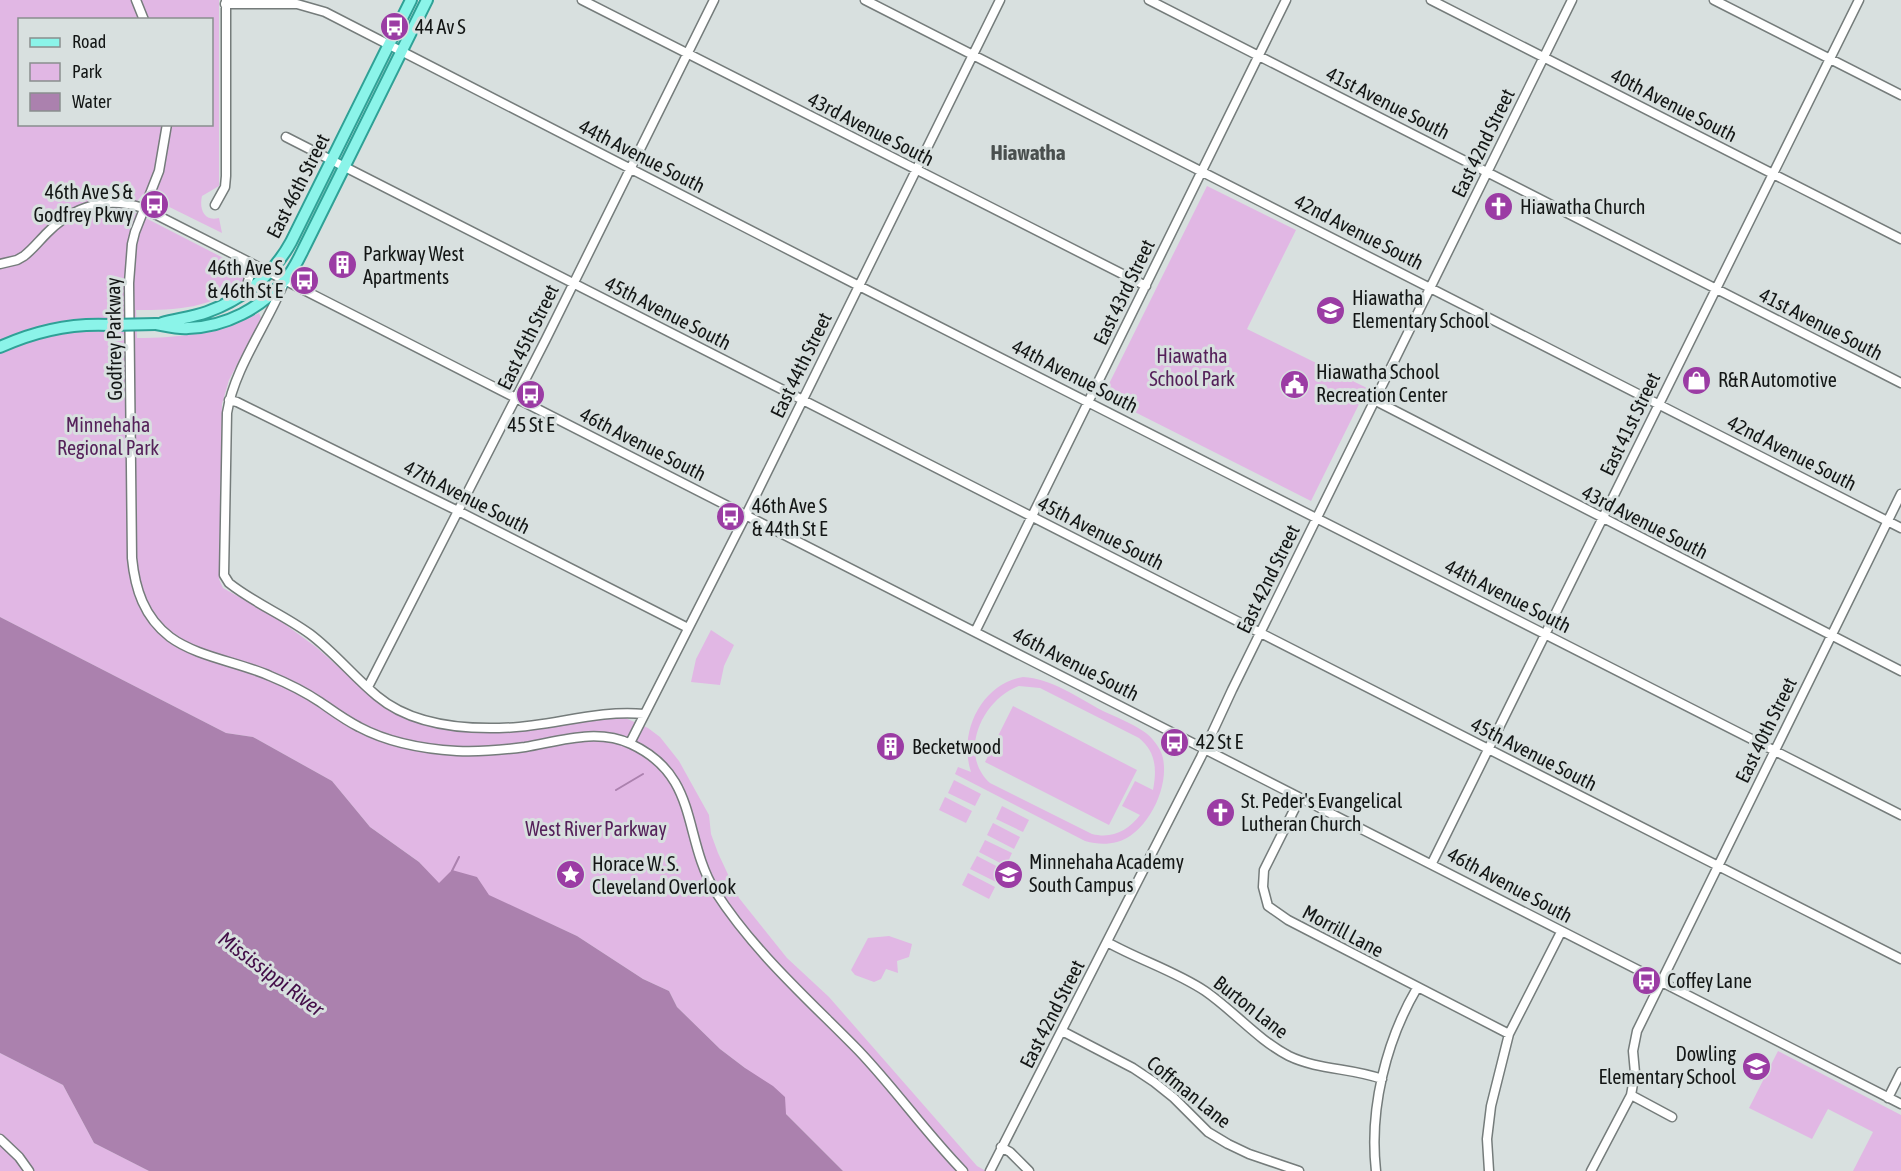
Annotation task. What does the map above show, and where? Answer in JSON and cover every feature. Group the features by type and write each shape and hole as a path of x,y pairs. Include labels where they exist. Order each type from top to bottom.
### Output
{"main road":[{"name":"East 46th Street","path":"156,324 205,313 223,306 245,293 270,272 285,253 411,0"},
{"name":"East 46th Street","path":"0,347 27,336 66,326 156,324 186,328 205,327 224,322 259,304 285,280 306,244 427,0"}],"street":[{"path":"136,0 143,18"},
{"name":"43rd Avenue South","path":"582,0 1146,286"},
{"name":"East 45th Street","path":"368,687 573,284 714,0"},
{"name":"42nd Avenue South","path":"865,0 1901,528"},
{"name":"East 44th Street","path":"630,743 746,515 1000,0"},
{"name":"41st Avenue South","path":"1149,0 1901,383"},
{"name":"East 43rd Street","path":"975,632 1287,0"},
{"name":"40th Avenue South","path":"1431,0 1901,239"},
{"name":"East 42nd Street","path":"990,1171 1206,748 1232,690 1572,0"},
{"path":"1714,0 1901,95"},
{"name":"East 41st Street","path":"1432,863 1859,0"},
{"path":"215,205 225,187 226,176 225,2"},
{"name":"44th Avenue South","path":"225,2 297,4 311,7 1901,814"},
{"name":"Godfrey Parkway","path":"167,126 159,171 143,208 132,244 129,283 132,558 139,595 148,614 171,638 190,648 271,676 305,693 358,727 396,742 459,751 514,748 593,735 630,743"},
{"name":"45th Avenue South","path":"286,137 1901,959"},
{"name":"46th Avenue South","path":"0,264 24,256 64,218 77,211 117,202 143,208 1901,1104"},
{"path":"237,255 250,274 245,293"},
{"name":"East 46th Street","path":"285,280 229,400 224,574 229,583 285,616 312,636 388,704 408,714 452,725 478,728 520,727 604,715 644,714"},
{"name":"47th Avenue South","path":"229,400 458,511 688,628"},
{"name":"43rd Avenue South","path":"1374,400 1901,671"},
{"name":"East 40th Street","path":"1660,980 1901,494"},
{"path":"630,743 656,760 669,772 686,804 703,866 713,888 748,934 795,989 859,1051 963,1171"},
{"name":"Morrill Lane","path":"1300,798 1264,870 1263,887 1268,906 1288,920 1509,1034"},
{"path":"1489,1171 1487,1138 1491,1106 1509,1034 1561,932"},
{"name":"Burton Lane","path":"1107,942 1204,991 1288,1056 1382,1079"},
{"path":"1591,1171 1631,1095 1635,1073 1633,1051 1637,1031 1660,980"},
{"path":"1376,1171 1375,1143 1382,1079 1403,1014 1417,988"},
{"name":"Coffman Lane","path":"1062,1031 1133,1068 1154,1082 1174,1098 1208,1132 1228,1144 1249,1154 1299,1171"},
{"path":"1888,1098 1901,1072"},
{"path":"1631,1095 1672,1117"},
{"path":"0,1139 29,1171"},
{"path":"1001,1147 1010,1152 1029,1171"}],"green space":[{"path":"0,0 219,0 219,186 202,196 201,205 206,216 219,218 222,233 143,194 130,210 241,267 245,277 245,282 232,291 206,303 180,308 136,310 137,338 169,337 215,330 259,313 261,318 229,380 222,404 219,579 223,588 275,617 316,647 381,705 400,716 427,726 467,732 507,732 623,717 648,728 660,737 679,761 709,815 711,834 739,898 787,958 829,997 977,1166 986,1171 843,1171 786,1114 745,1068 720,1049 677,1007 669,991 643,979 577,936 488,895 477,877 439,884 419,862 370,827 332,781 253,737 226,733 0,617"},
{"name":"Hiawatha School Park","path":"1207,186 1296,230 1247,329 1367,388 1311,501 1103,396"},
{"path":"711,630 734,645 724,666 720,685 691,682 696,659"},
{"path":"1023,677 1054,685 1134,725 1154,740 1161,752 1164,778 1155,805 1139,829 1128,837 1113,843 1101,844 1085,841 955,774 958,767 971,772 968,742 976,712 995,689 1008,681","holes":["1019,686 1040,688 1139,738 1149,749 1155,768 1153,790 1135,781 1122,806 1140,815 1125,829 1113,834 1092,834 990,783 980,771 975,743 985,714 995,702"]},
{"path":"1013,706 1137,770 1109,825 985,762"},
{"path":"954,780 981,794 975,806 948,793"},
{"path":"945,797 972,811 966,823 939,810"},
{"path":"1002,806 1029,820 1023,832 996,819"},
{"path":"993,823 1020,837 1014,849 987,835"},
{"path":"985,840 1012,853 1006,866 979,852"},
{"path":"977,856 1004,870 998,883 970,869"},
{"path":"968,873 995,887 989,899 962,885"},
{"path":"889,936 912,944 909,957 897,961 898,973 886,969 881,979 874,982 855,975 851,970 868,938"},
{"path":"1778,1051 1901,1115 1901,1171 1853,1171 1873,1132 1828,1109 1812,1139 1749,1108"},
{"path":"0,1053 63,1085 94,1143 149,1171 0,1171"}],"water":[{"name":"Mississippi River","path":"0,617 226,733 253,737 332,781 370,827 419,862 439,883 452,870 477,877 489,895 577,936 643,979 669,991 677,1007 720,1049 785,1097 786,1114 843,1171 149,1171 94,1143 63,1085 0,1053"}],"waterway":[{"path":"616,790 643,774"},
{"path":"452,871 459,857"}],"place":[{"name":"44 Av S","path":"394,27"},
{"name":"46th Ave S & Godfrey Pkwy","path":"154,204"},
{"name":"Hiawatha Church","path":"1499,207"},
{"name":"Parkway West Apartments","path":"342,265"},
{"name":"46th Ave S & 46th St E","path":"304,280"},
{"name":"Hiawatha Elementary School","path":"1331,310"},
{"name":"R&R Automotive","path":"1697,380"},
{"name":"Hiawatha School Recreation Center","path":"1295,384"},
{"name":"45 St E","path":"531,395"},
{"name":"46th Ave S & 44th St E","path":"731,517"},
{"name":"42 St E","path":"1175,742"},
{"name":"Becketwood","path":"891,747"},
{"name":"St. Peder's Evangelical Lutheran Church","path":"1220,812"},
{"name":"Minnehaha Academy South Campus","path":"1008,874"},
{"name":"Horace W. S. Cleveland Overlook","path":"571,875"},
{"name":"Coffey Lane","path":"1646,981"},
{"name":"Dowling Elementary School","path":"1757,1066"}],"district":[{"name":"Hiawatha","path":"1028,153"}],"park label":[{"name":"Minnehaha Regional Park","path":"108,436"},
{"name":"West River Parkway","path":"596,829"}]}
